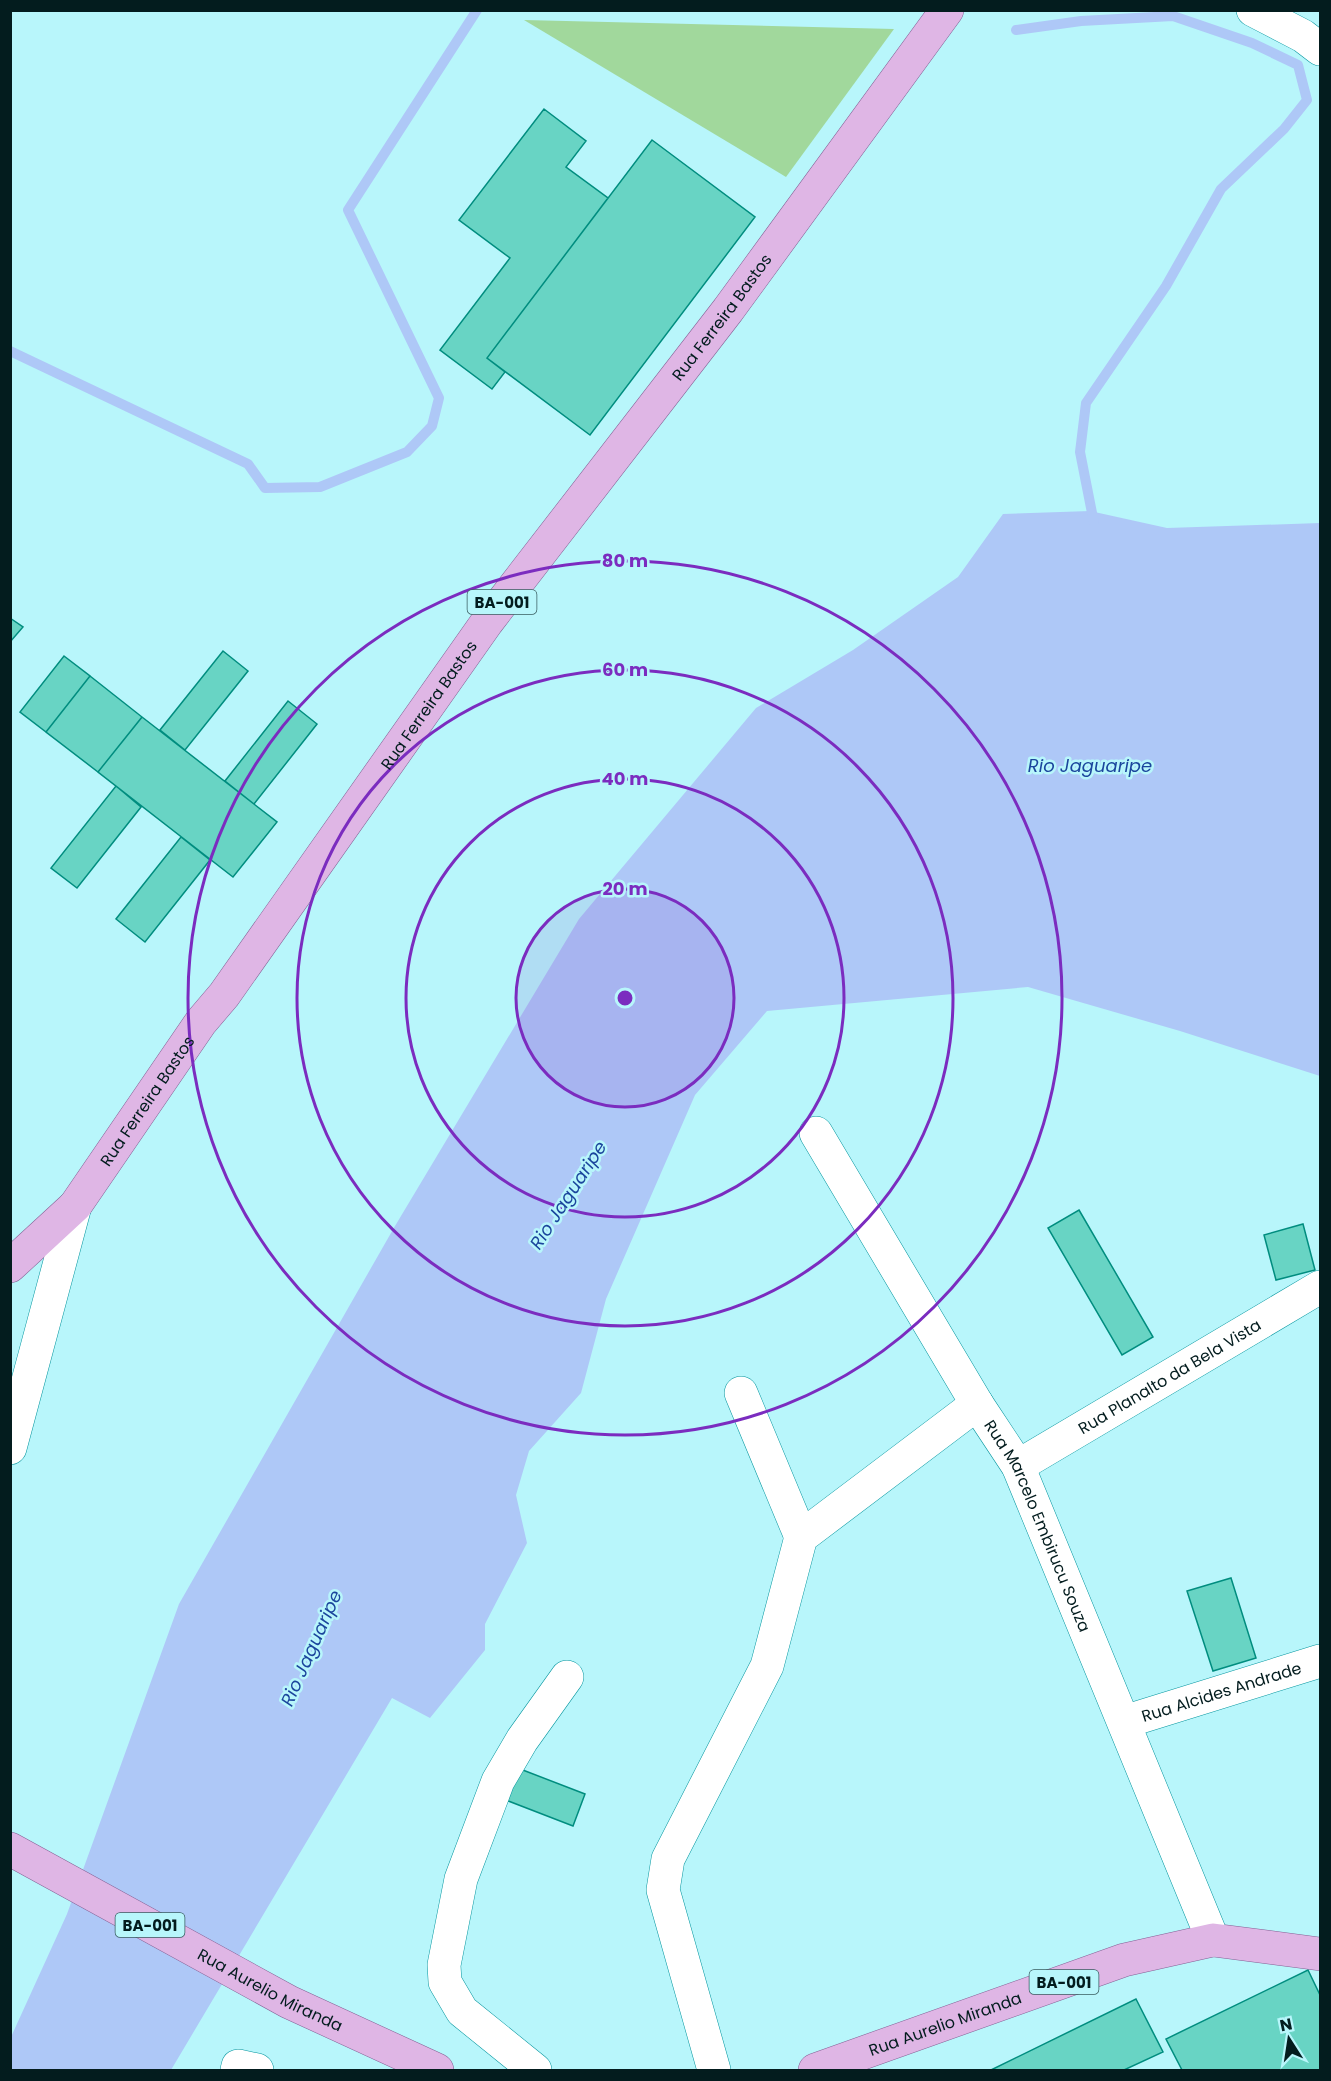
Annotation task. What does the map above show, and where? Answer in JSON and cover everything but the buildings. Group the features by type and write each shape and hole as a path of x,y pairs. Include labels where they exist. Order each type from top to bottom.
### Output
{"main road":[{"name":"Rua Ferreira Bastos","path":"75,1206 201,1022 224,995 487,622 728,310 947,10"},
{"name":"BA-001","path":"10,1266 75,1206"},
{"name":"Rua Aurelio Miranda","path":"10,1849 289,2002 437,2070"},
{"name":"Rua Aurelio Miranda","path":"815,2070 1124,1960 1213,1940 1320,1954"}],"street":[{"path":"1253,10 1315,36"},
{"name":"Rua Marcelo Embirucu Souza","path":"816,1133 977,1404 1018,1466 1213,1940"},
{"path":"10,1448 75,1206"},
{"name":"Rua Planalto da Bela Vista","path":"1018,1466 1320,1287"},
{"path":"714,2070 663,1890 668,1859 767,1666 801,1538 741,1393"},
{"path":"801,1538 977,1404"},
{"name":"Rua Alcides Andrade","path":"1124,1722 1320,1661"},
{"path":"535,2070 462,2011 445,1982 444,1965 461,1879 498,1781 522,1740 567,1677"},
{"path":"237,2070 238,2066 257,2070"}],"green space":[{"path":"524,20 894,29 786,177"}],"water":[{"name":"Rio Jaguaripe","path":"1090,511 1167,528 1320,523 1320,1076 1180,1031 1028,987 767,1011 695,1095 606,1299 581,1393 529,1451 516,1495 527,1543 485,1624 485,1650 430,1718 392,1698 171,2070 11,2070 11,2037 67,1914 179,1604 395,1226 579,919 756,708 853,650 958,577 1003,514"}],"waterway":[{"path":"10,351 248,464 265,488 320,487 407,452 432,426 439,398 348,210 477,10"},
{"path":"1016,30 1081,21 1173,16 1252,43 1298,65 1307,100 1284,129 1221,189 1166,286 1086,403 1080,452 1094,523"}]}
